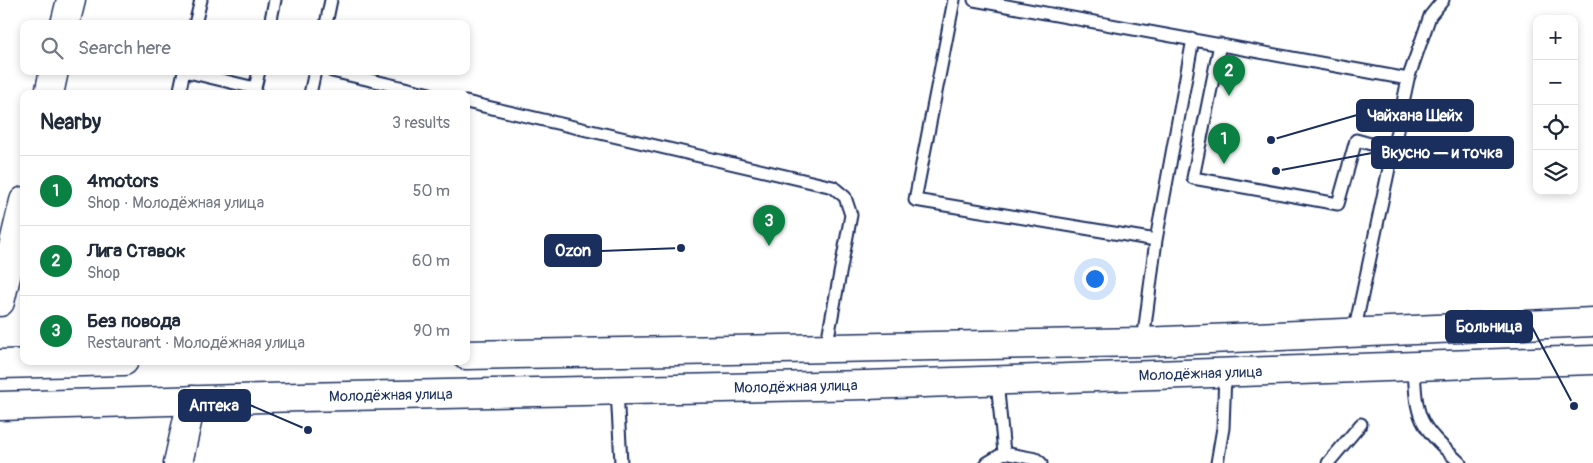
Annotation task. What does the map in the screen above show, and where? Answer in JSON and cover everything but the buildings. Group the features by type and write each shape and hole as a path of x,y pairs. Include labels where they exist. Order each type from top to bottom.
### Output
{"main road":[{"path":"66,20 71,0"},
{"path":"50,90 53,75"},
{"path":"0,302 20,218"},
{"path":"470,355 1143,342 1593,322"},
{"name":"Молодёжная улица","path":"0,406 997,381 1593,360"},
{"path":"0,364 20,364"},
{"path":"178,463 192,400"}],"lane":[{"path":"196,20 201,0"},
{"path":"271,20 275,0"},
{"path":"327,20 331,0"},
{"path":"954,0 915,200 1156,240"},
{"path":"974,0 1408,79"},
{"path":"1354,333 1408,79 1430,16 1443,0"},
{"path":"1143,342 1156,240 1193,39"},
{"path":"1220,44 1193,178 1338,204 1356,140 1393,150"},
{"path":"180,90 183,75"},
{"path":"198,75 250,90"},
{"path":"254,90 258,75"},
{"path":"311,90 314,75"},
{"path":"349,75 413,90"},
{"path":"470,103 833,187 846,198 851,214 826,348"},
{"path":"1414,365 1416,403 1421,422 1431,435 1460,463"},
{"path":"1217,463 1223,428 1225,374"},
{"path":"997,381 1004,453"},
{"path":"617,390 621,463"},
{"path":"1328,463 1361,424"},
{"path":"987,463 1004,453 1036,459 1042,463"}],"place":[{"name":"Лига Ставок","path":"1229,96"},
{"name":"Чайхана Шейх","path":"1271,140"},
{"name":"4motors","path":"1224,164"},
{"name":"Вкусно — и точка","path":"1276,171"},
{"name":"Без повода","path":"769,246"},
{"name":"Ozon","path":"681,248"},
{"name":"Больница","path":"1574,406"},
{"name":"Аптека","path":"308,430"}]}
